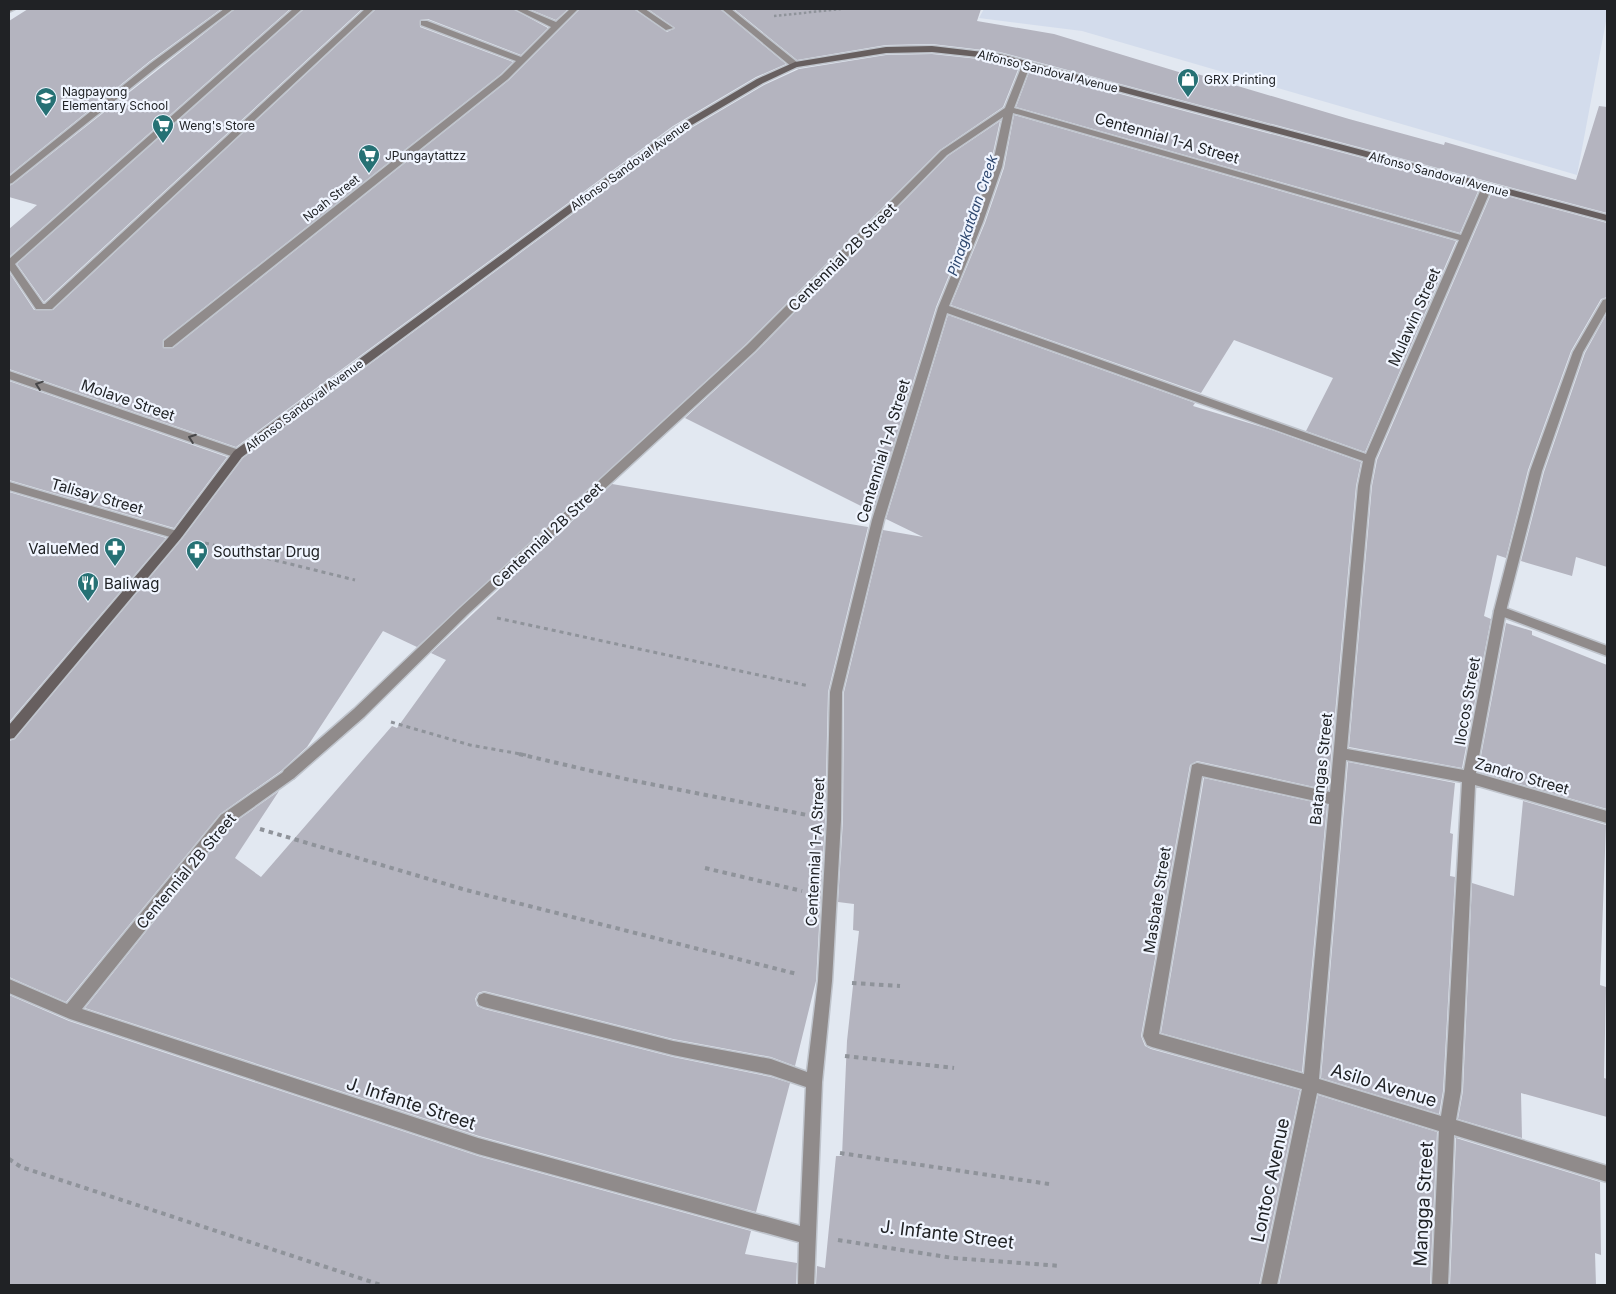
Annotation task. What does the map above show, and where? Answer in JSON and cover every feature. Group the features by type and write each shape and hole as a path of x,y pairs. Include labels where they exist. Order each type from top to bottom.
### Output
{"main road":[{"name":"Alfonso Sandoval Avenue","path":"9,734 177,535 238,454 676,130 760,81 795,65 866,52 932,49 973,52 1027,64 1607,218"}],"street":[{"path":"9,180 154,65 229,9"},
{"path":"298,9 9,264 40,307 48,308 370,9"},
{"path":"519,9 557,26"},
{"name":"Noah Street","path":"168,344 505,77 574,9"},
{"path":"640,9 669,28"},
{"path":"726,9 795,65"},
{"path":"424,23 522,60"},
{"path":"1009,109 1027,64"},
{"name":"Centennial 1-A Street","path":"806,1285 814,1082 825,981 834,820 836,692 878,520 943,308 978,222 994,176 1009,109 1465,240"},
{"name":"Centennial 2B Street","path":"70,1012 226,819 290,774 359,713 464,611 751,348 944,153 1009,109"},
{"name":"Mulawin Street","path":"1369,459 1487,187"},
{"name":"Ilocos Street","path":"1447,1125 1453,1091 1469,777 1500,611 1536,471 1564,389 1578,352 1607,302"},
{"path":"943,308 1369,459"},
{"name":"Molave Street","path":"9,374 238,454"},
{"name":"Batangas Street","path":"1311,1084 1359,520 1369,459"},
{"name":"Talisay Street","path":"9,486 177,535"},
{"path":"1500,611 1607,651"},
{"name":"Zandro Street","path":"1339,752 1469,777 1607,817"},
{"name":"Masbate Street","path":"1151,1036 1197,769 1334,799"},
{"name":"J. Infante Street","path":"9,986 70,1012 478,1146 808,1236"},
{"path":"484,1000 673,1048 771,1067 814,1082"},
{"name":"Asilo Avenue","path":"1151,1036 1152,1040 1157,1042 1311,1084 1607,1174"},
{"name":"Lontoc Avenue","path":"1269,1285 1311,1084"},
{"name":"Mangga Street","path":"1440,1285 1447,1125"}],"path":[{"path":"742,21 841,9"},
{"path":"177,535 355,580"},
{"path":"464,611 578,634 691,662 836,692"},
{"path":"359,713 470,745 552,760 630,780 834,820"},
{"path":"226,819 466,890 505,898 825,981"},
{"path":"705,868 830,898"},
{"path":"851,983 900,986"},
{"path":"841,1056 954,1068"},
{"path":"839,1152 1049,1184"},
{"path":"9,1159 21,1167 381,1285"},
{"name":"J. Infante Street","path":"829,1239 953,1258 1061,1266"}],"shaded area":[{"path":"984,9 1607,9 1607,16 1577,175 1082,31 979,18"}],"building":[{"name":"Nagpayong Elementary School","path":"28,9 221,9 150,61 9,175 9,21"},
{"path":"235,9 290,9 9,257 9,229 37,205 9,197 9,186"},
{"path":"304,9 362,9 44,302 17,264"},
{"path":"376,9 513,9 548,28 521,55 428,19 420,20 420,27 513,62 501,74 163,340 163,348 173,348 509,80 580,9 634,9 667,32 675,28 648,9 720,9 786,64 756,77 673,126 236,447 9,369 9,272 34,310 53,310"},
{"path":"529,9 568,9 556,20"},
{"path":"734,9 981,9 977,21 1054,34 1182,73 1184,70 1349,119 1444,145 1445,142 1576,180 1599,106 1607,107 1607,213 1000,52 932,44 886,45 797,60"},
{"path":"932,54 997,61 1019,67 1003,107 940,150 746,344 417,647 383,631 307,747 281,771 220,814 66,1002 9,977 9,741 15,739 182,539 243,458 681,134 764,85 799,69 886,55"},
{"path":"1030,70 1479,189 1460,233 1016,107"},
{"path":"1014,115 1456,241 1365,452 1306,431 1333,378 1234,340 1201,393 951,305 985,223 1004,168"},
{"path":"1000,121 990,166 971,221 936,307 873,512 685,418 756,352 948,156"},
{"path":"1492,192 1607,223 1607,297 1601,299 1571,351 1528,470 1506,558 1497,555 1484,616 1491,619 1462,768 1349,747 1372,486 1377,460"},
{"path":"1607,313 1607,567 1576,557 1572,576 1521,561 1544,472 1585,353"},
{"path":"948,315 1195,403 1193,406 1272,430 1361,462 1356,486 1328,790 1197,761 1190,765 1141,1036 1145,1046 1151,1049 1300,1090 1259,1285 816,1285 817,1266 825,1268 836,1156 842,1156 847,1041 859,931 853,930 854,904 838,902 843,820 844,692 883,530 923,537 886,519"},
{"path":"9,381 227,457 174,528 9,480"},
{"path":"612,484 868,527 828,692 825,820 816,981 795,1066 771,1057 673,1039 484,991 478,993 475,999 477,1006 484,1009 673,1057 771,1077 790,1083 756,1212 479,1136 85,1008 232,824 279,791 235,858 261,877 392,726 397,728 446,660 431,653"},
{"path":"9,492 166,538 9,722"},
{"path":"1506,623 1532,631 1532,635 1607,665 1607,809 1478,772"},
{"path":"1348,762 1455,783 1450,833 1453,834 1450,876 1455,877 1443,1091 1439,1114 1321,1078"},
{"path":"1204,778 1327,805 1302,1072 1161,1033"},
{"path":"1523,801 1606,825 1600,985 1606,987 1604,1078 1607,1079 1607,1117 1521,1093 1522,1138 1458,1119 1463,1091 1472,883 1514,896"},
{"path":"9,995 69,1021 478,1156 751,1231 745,1254 797,1263 796,1285 9,1285"},
{"path":"1318,1095 1437,1132 1430,1285 1279,1285"},
{"path":"1456,1138 1600,1182 1601,1255 1595,1253 1596,1285 1450,1285"}],"place":[{"name":"GRX Printing","path":"1188,98"},
{"name":"Nagpayong Elementary School","path":"46,117"},
{"name":"Weng's Store","path":"163,144"},
{"name":"JPungaytattzz","path":"369,174"},
{"name":"ValueMed","path":"115,567"},
{"name":"Southstar Drug","path":"197,570"},
{"name":"Baliwag","path":"88,602"}],"water label":[{"name":"Pinagkatdan Creek","path":"972,215"}]}
